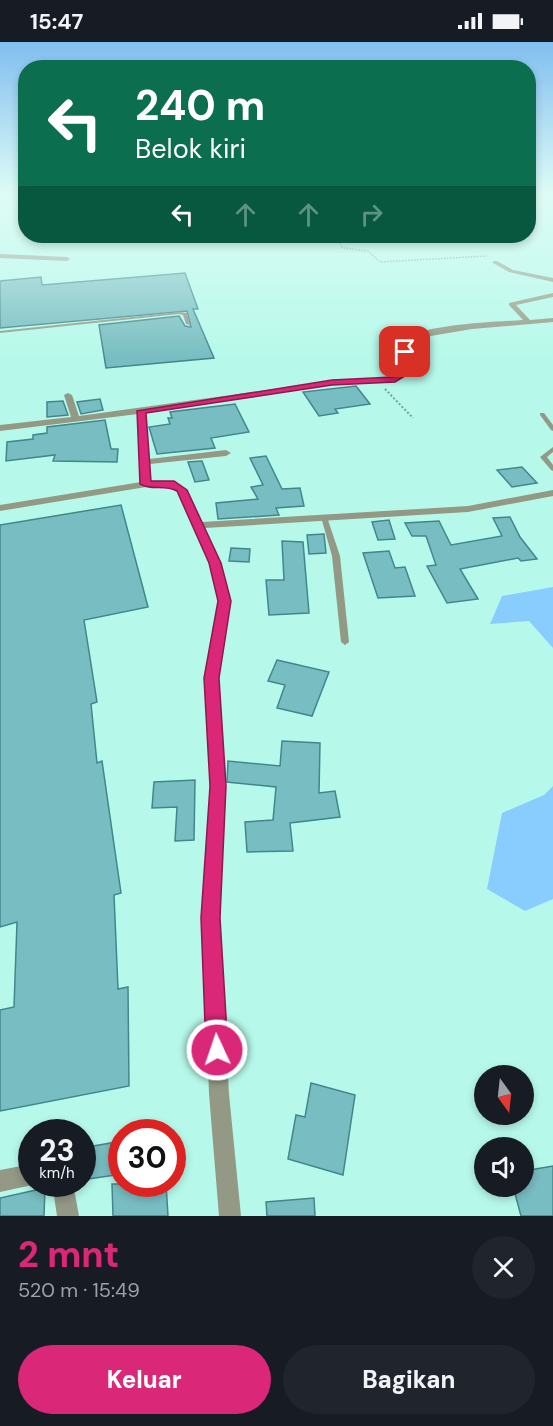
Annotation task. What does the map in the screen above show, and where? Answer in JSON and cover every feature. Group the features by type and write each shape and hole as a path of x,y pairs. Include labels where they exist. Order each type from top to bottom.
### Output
{"street":[{"path":"0,256 67,259"},
{"path":"495,262 511,271 553,280"},
{"path":"529,322 511,304 553,295"},
{"path":"0,428 75,417 142,411 332,383 395,379 404,374 405,352 402,342 409,336 460,328 553,320"},
{"path":"68,395 75,417"},
{"path":"142,411 146,484"},
{"path":"145,462 226,453"},
{"path":"0,508 146,484 170,483 182,490 215,563 224,601 212,678 218,786 211,918 219,1094 230,1216"},
{"path":"199,525 468,509 553,493"},
{"path":"0,1180 18,1177"},
{"path":"65,1197 68,1216"}],"lane":[{"path":"0,332 179,313 185,314 188,324"},
{"path":"542,414 553,429"},
{"path":"553,449 543,456 553,469"},
{"path":"324,517 336,556 345,642"}],"path":[{"path":"358,250 368,251 380,262 485,256 495,262"},
{"path":"375,380 413,417"}],"water":[{"path":"553,587 553,648 529,621 490,624 502,596"},
{"path":"553,786 553,899 525,911 487,889 502,813 544,795"}],"building":[{"path":"185,273 198,309 193,309 214,358 106,368 99,325 179,316 185,326 191,327 187,311 0,328 0,281 41,277 42,285"},
{"path":"356,386 370,404 335,409 338,413 319,416 303,392"},
{"path":"100,399 103,410 81,414 77,402"},
{"path":"63,401 68,415 47,417 47,402"},
{"path":"235,404 249,432 211,438 215,448 157,454 149,427 170,424 168,418 172,418 170,412"},
{"path":"105,420 111,449 118,449 117,462 53,461 55,455 6,461 7,442 33,439 33,435 47,433 47,427"},
{"path":"266,456 282,489 300,488 304,506 276,508 279,515 218,519 216,503 258,499 251,487 263,485 250,458"},
{"path":"202,461 209,480 195,482 188,462"},
{"path":"522,467 537,483 512,487 497,470"},
{"path":"121,505 148,607 84,620 97,702 91,704 97,763 102,761 121,893 114,895 118,989 128,987 129,1086 0,1111 0,1010 14,1007 17,922 0,927 0,525"},
{"path":"510,517 520,537 537,559 521,561 518,558 460,569 478,599 447,603 427,566 436,565 426,536 412,536 405,523 439,521 451,545 502,536 493,518"},
{"path":"389,520 395,539 378,540 372,522"},
{"path":"324,534 326,553 309,554 307,535"},
{"path":"282,541 303,542 309,613 269,615 266,580 284,580"},
{"path":"231,548 250,549 249,562 229,561"},
{"path":"389,551 395,568 405,567 415,596 378,598 363,553"},
{"path":"277,660 329,672 312,716 277,708 285,685 268,681"},
{"path":"282,741 320,743 319,793 335,791 340,817 290,823 293,851 247,852 245,822 273,820 276,787 227,782 228,761 280,766"},
{"path":"195,780 194,840 175,841 177,807 152,808 154,782"},
{"path":"311,1083 355,1095 343,1175 288,1159 296,1115 305,1117"},
{"path":"108,1144 108,1176 96,1178 96,1146"},
{"path":"553,1166 553,1216 521,1216 516,1197 534,1197 534,1169"},
{"path":"18,1194 18,1197 45,1197 44,1216 0,1216 0,1198"},
{"path":"112,1197 167,1197 168,1216 113,1216"},
{"path":"314,1198 315,1216 267,1216 266,1202"}],"route":[{"path":"217,1050 211,918 218,786 212,678 215,644 222,621 224,601 215,563 182,490 170,483 146,484 142,411 163,406 290,391 332,383 395,379 404,374 405,352"}]}
